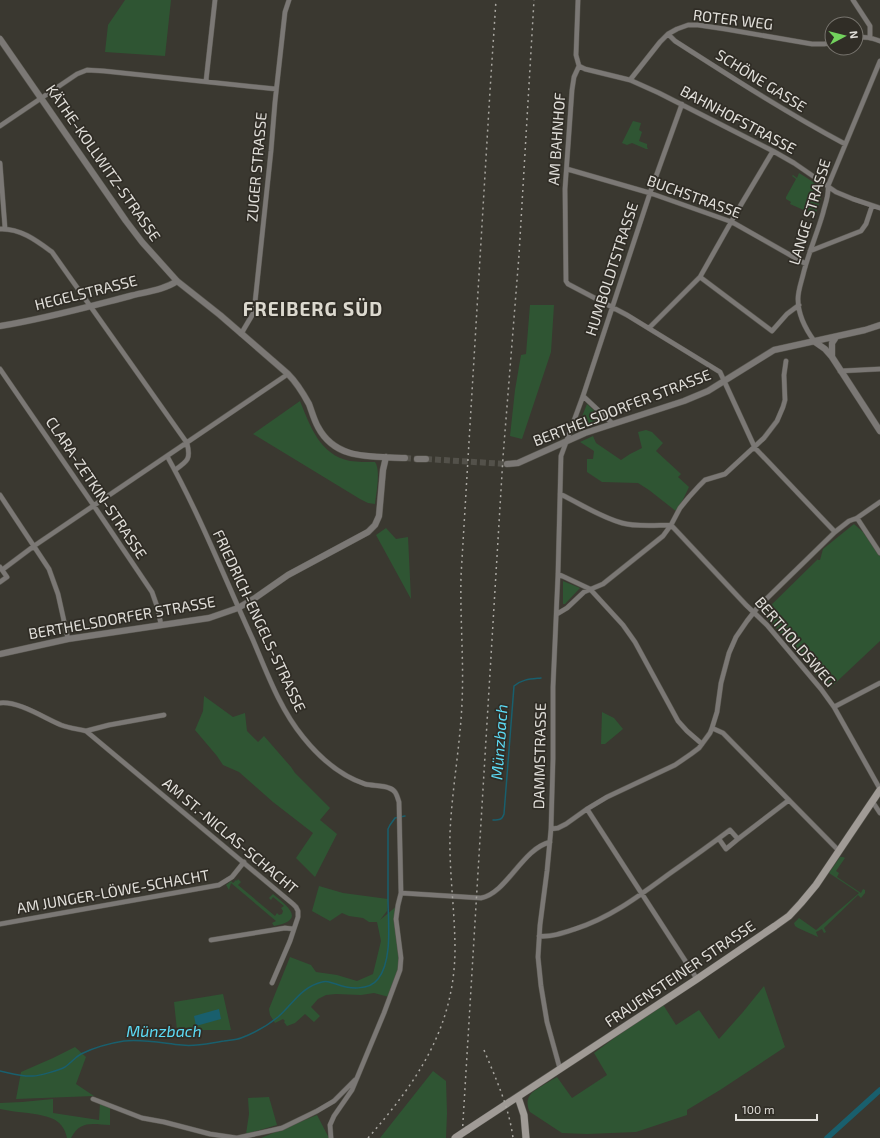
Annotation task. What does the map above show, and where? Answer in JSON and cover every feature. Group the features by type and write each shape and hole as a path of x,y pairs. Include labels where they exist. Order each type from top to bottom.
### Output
{"main road":[{"name":"FRAUENSTEINER STRASSE","path":"455,1138 697,979 789,916 802,903 816,885 880,790"},
{"path":"518,1097 524,1115 526,1138"}],"street":[{"path":"206,81 215,0"},
{"name":"ZUGER STRASSE","path":"241,334 254,312 276,89 286,12 289,0"},
{"name":"AM BAHNHOF","path":"578,0 576,55 579,66 573,83 565,189 566,281 568,284 612,307"},
{"path":"853,0 870,26 870,37"},
{"name":"ROTER WEG","path":"630,80 668,34 683,27 698,25 812,44 824,44"},
{"name":"SCHÖNE GASSE","path":"668,34 675,41 754,91 808,124 845,144"},
{"path":"864,37 870,37 880,41"},
{"name":"KÄTHE-KOLLWITZ-STRASSE","path":"0,39 126,222 144,245 177,281 288,374 298,385 318,426 328,441 350,454 386,457"},
{"name":"LANGE STRASSE","path":"815,342 808,331 799,305 799,291 810,251 818,231 828,193 828,186 880,61"},
{"name":"BAHNHOFSTRASSE","path":"579,66 585,69 630,80 659,93 773,151 836,192 880,208"},
{"path":"0,126 77,74 87,70 276,89"},
{"name":"HUMBOLDTSTRASSE","path":"566,442 583,396 650,193 682,104"},
{"path":"649,328 700,277 773,151"},
{"path":"0,163 2,228 19,232 37,240 52,252 188,443 189,450 186,463 174,470"},
{"name":"BUCHSTRASSE","path":"567,169 650,193 732,222 806,264"},
{"path":"810,251 861,231 866,224 872,206"},
{"path":"700,277 772,330 787,314 799,305"},
{"name":"HEGELSTRASSE","path":"0,326 19,323 163,288 177,281"},
{"path":"612,307 720,372 755,448 835,532"},
{"name":"BERTHELSDORFER STRASSE","path":"507,464 518,463 585,433 708,391 774,350 815,342 880,325"},
{"path":"832,357 832,343 836,337"},
{"path":"815,342 825,349 832,357 880,431"},
{"path":"557,614 567,608 584,592 603,584 663,536 672,525 680,508 705,480 725,474 768,435 782,412 785,400 784,386 786,361"},
{"name":"CLARA-ZETKIN-STRASSE","path":"0,369 152,592 158,609 161,625"},
{"path":"840,371 880,369"},
{"path":"0,582 7,577 1,568 288,374"},
{"path":"583,396 613,424"},
{"name":"DAMMSTRASSE","path":"560,1069 547,1022 538,957 551,829 553,687 557,614 561,456 566,442"},
{"name":"FRIEDRICH-ENGELS-STRASSE","path":"167,456 275,690 290,719 303,737 320,755 338,769 356,780 390,788 397,794 400,810 402,893"},
{"path":"386,457 405,458"},
{"name":"BERTHELSDORFER STRASSE","path":"0,654 68,639 209,618 238,608 255,598 288,574 368,532 375,525 379,516 383,470 386,457"},
{"path":"417,459 426,460"},
{"path":"560,494 592,511 621,523 629,525 672,525"},
{"path":"0,495 48,569 55,588 68,639"},
{"path":"551,829 558,828 566,824 607,797 675,765 702,744 712,728 717,712 721,683 729,653 736,637 764,601 835,532 849,521 880,502"},
{"path":"856,518 880,553"},
{"name":"BERTHOLDSWEG","path":"672,525 767,625 821,689 834,707 880,790"},
{"path":"558,574 590,589 623,625 635,642 678,721 702,744"},
{"path":"834,707 880,683"},
{"name":"AM ST.-NICLAS-SCHACHT","path":"0,703 7,702 63,726 86,731 109,725 164,716"},
{"path":"712,728 723,733 839,851"},
{"name":"AM ST.-NICLAS-SCHACHT","path":"86,731 296,907 298,917 290,941 272,983"},
{"path":"719,838 726,849 789,800"},
{"path":"872,801 880,813"},
{"path":"587,809 697,979"},
{"path":"539,936 565,933 591,924 626,905 730,830 738,839"},
{"path":"331,1138 330,1125 334,1116 352,1090 367,1056 400,970 401,958 396,920 398,904 402,893 481,898 486,897 496,890 536,849 550,842"},
{"name":"AM JUNGER-LÖWE-SCHACHT","path":"0,924 218,885 232,877 244,862"},
{"path":"211,940 284,928 294,929"},
{"path":"93,1099 142,1118 210,1134 237,1138 276,1130 317,1111 334,1101 356,1079"}],"green space":[{"path":"125,0 171,0 165,56 105,52 108,25"},
{"path":"633,121 641,123 639,130 642,132 639,141 647,144 648,149 632,143 627,145 622,143"},
{"path":"799,173 818,186 820,190 821,199 815,215 790,204 791,202 786,199 796,179 792,176 793,175 797,178"},
{"path":"530,305 554,305 551,352 522,439 510,436 515,390 521,355 526,354"},
{"path":"300,401 312,429 331,453 350,461 375,462 378,476 375,504 368,503 360,499 253,434"},
{"path":"587,404 604,420 577,429"},
{"path":"646,430 652,432 663,443 656,451 681,474 678,477 689,487 677,512 638,483 602,482 587,472 587,459 593,459 594,451 580,442 593,436 596,443 621,460 642,448 638,432"},
{"path":"854,524 863,532 880,556 880,641 829,689 763,613 818,559 820,560 823,549"},
{"path":"386,528 396,539 408,537 411,599 376,535"},
{"path":"563,581 580,588 565,604 563,604"},
{"path":"204,696 233,717 245,713 247,731 258,742 264,736 295,773 330,808 320,820 337,834 315,877 296,858 313,833 273,802 239,772 223,765 195,730 203,711"},
{"path":"602,712 614,718 623,729 605,744 601,744"},
{"path":"840,857 845,858 836,871 839,873 837,877 861,893 863,889 865,890 865,893 861,898 858,895 824,928 826,932 824,933 822,929 816,932 818,937 798,928 794,923 799,918 816,930 859,893 829,873"},
{"path":"238,879 241,882 238,885 275,916 277,913 279,915 282,914 283,911 281,908 284,906 273,897 271,900 269,898 273,894 284,903 291,912 292,916 290,920 274,926 272,923 276,921 231,883 229,890 226,885 231,881 233,883 236,880 237,881"},
{"path":"319,886 343,893 388,899 387,911 380,920 398,905 396,919 400,970 389,997 374,993 361,995 326,995 318,999 311,1007 320,1016 314,1022 305,1014 295,1023 287,1026 283,1019 275,1023 270,1015 269,1009 290,957 311,965 316,972 337,975 357,981 373,974 381,941 377,922 369,922 363,918 349,916 342,913 330,921 312,911"},
{"path":"764,986 785,1047 687,1110 687,1115 636,1132 587,1134 562,1133 530,1112 528,1108 529,1096 557,1077 572,1098 607,1075 594,1053 662,1003 676,1025 699,1010 719,1039"},
{"path":"223,994 231,1030 177,1030 174,1002"},
{"path":"75,1047 86,1057 76,1084 94,1096 16,1099 21,1072"},
{"path":"433,1071 446,1081 446,1138 380,1138"},
{"path":"269,1097 277,1125 246,1134 249,1114 248,1098"},
{"path":"53,1099 53,1113 99,1120 100,1103 110,1107 110,1125 87,1124 78,1128 71,1138 67,1138 62,1126 53,1119 41,1115 0,1109 0,1103"},
{"path":"317,1115 329,1138 261,1138"}],"water":[{"path":"219,1009 221,1019 196,1026 194,1016"}],"waterway":[{"name":"Münzbach","path":"493,820 500,819 504,814 514,686 523,681 541,678"},
{"name":"Münzbach","path":"0,1071 16,1075 36,1076 59,1070 86,1052 102,1046 124,1041 146,1041 192,1046 237,1039 251,1034 278,1017 298,996 315,984 326,981 341,986 358,988 369,986 374,983 383,971 388,951 388,829 395,818 405,816"},
{"path":"827,1138 880,1090"}],"tunnel":[{"path":"405,458 417,459"},
{"path":"426,459 507,464"}],"railway":[{"path":"368,1138 402,1096 417,1075 430,1052 448,1005 453,979 455,936 450,862 450,833 462,703 463,671 461,576 496,0"},
{"path":"462,1138 503,457 519,255 534,0"},
{"path":"484,1050 505,1104 513,1138"}],"district":[{"name":"FREIBERG SÜD","path":"313,309"}]}
